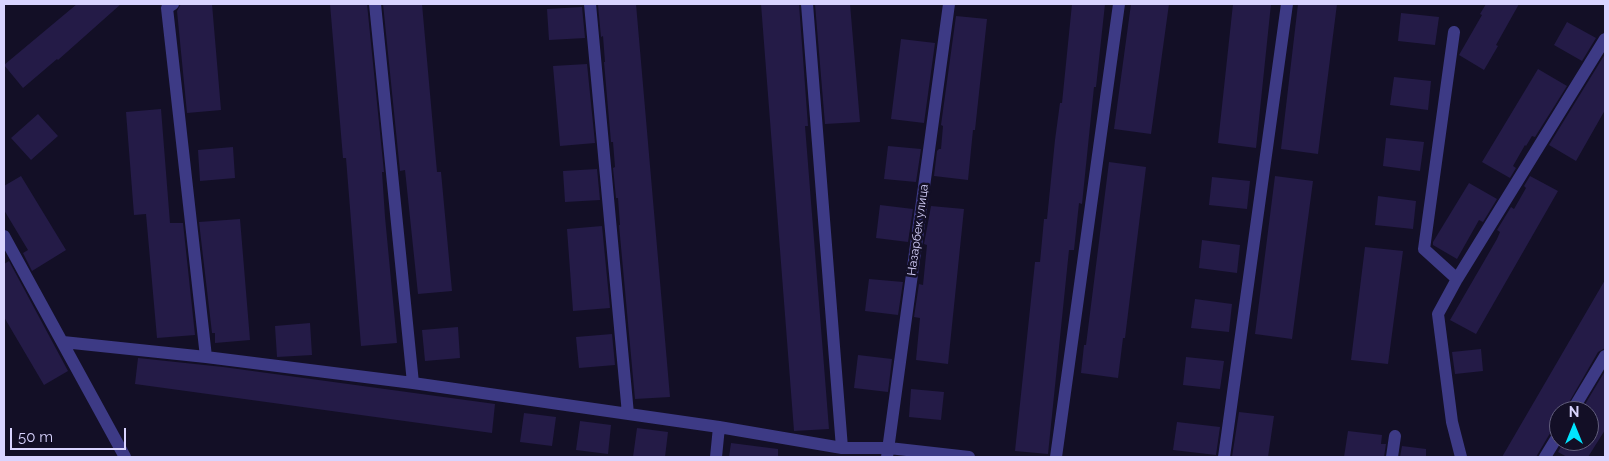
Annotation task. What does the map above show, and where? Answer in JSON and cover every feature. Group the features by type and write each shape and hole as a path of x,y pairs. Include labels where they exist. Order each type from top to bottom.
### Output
{"street":[{"path":"172,4 167,8 206,357"},
{"path":"375,4 414,383"},
{"path":"590,4 628,414"},
{"path":"807,4 842,448"},
{"name":"Назарбек улица","path":"888,453 949,4"},
{"path":"1056,457 1118,4"},
{"path":"1224,457 1287,4"},
{"path":"1454,32 1424,249 1457,279"},
{"path":"1461,457 1452,422 1438,314 1457,279 1605,39"},
{"path":"4,236 126,457"},
{"path":"63,342 206,357 414,383 719,427 842,448 888,453 969,457"},
{"path":"1578,401 1605,356"},
{"path":"716,457 719,427"},
{"path":"1392,457 1395,436"}],"building":[{"path":"77,4 121,4 58,60 23,88 4,65"},
{"path":"181,4 212,4 221,110 187,113 177,11"},
{"path":"330,4 367,4 384,172 382,172 385,217 397,343 361,346 346,158 343,158"},
{"path":"383,4 422,4 437,172 441,172 452,291 418,294 405,170 400,171"},
{"path":"636,4 670,397 635,399 618,198 616,198 613,168 615,167 613,142 611,142 603,36 601,37 598,5"},
{"path":"761,4 799,4 808,126 805,126 829,429 794,431"},
{"path":"815,4 850,4 860,122 825,124"},
{"path":"1072,4 1105,4 1082,204 1079,203 1074,250 1069,250 1048,454 1015,451 1035,262 1040,262 1044,219 1047,219 1055,140 1060,103 1062,103"},
{"path":"1131,4 1169,4 1151,134 1114,129"},
{"path":"1233,4 1271,4 1256,148 1218,143"},
{"path":"1298,4 1337,4 1318,154 1281,149"},
{"path":"1486,4 1519,4 1484,70 1459,55 1482,15 1480,14"},
{"path":"582,7 585,38 549,40 547,9"},
{"path":"1401,13 1439,17 1435,45 1398,41"},
{"path":"956,16 987,19 968,180 934,176 937,151 941,149 943,126 941,125"},
{"path":"1567,22 1596,38 1582,61 1554,45"},
{"path":"901,39 935,43 924,123 891,119"},
{"path":"1605,54 1605,110 1576,161 1549,145"},
{"path":"587,64 595,143 560,146 553,66"},
{"path":"1538,69 1567,86 1535,137 1532,136 1525,145 1513,166 1516,168 1510,178 1482,162"},
{"path":"1394,77 1431,81 1428,110 1390,105"},
{"path":"161,109 170,223 183,223 195,335 157,338 146,214 134,215 126,112"},
{"path":"38,114 58,136 31,160 11,138"},
{"path":"1386,138 1424,142 1420,171 1383,166"},
{"path":"888,146 921,149 916,182 884,179"},
{"path":"233,147 235,178 200,181 198,150"},
{"path":"1109,162 1146,167 1125,338 1123,338 1118,378 1081,373"},
{"path":"597,169 600,200 565,202 563,171"},
{"path":"21,176 66,250 32,271 23,253 28,250 4,210 4,186"},
{"path":"1275,176 1313,181 1292,339 1255,334"},
{"path":"1530,176 1558,191 1476,334 1450,320 1497,239 1500,232 1497,230 1511,207 1514,209 1526,188 1524,186"},
{"path":"1212,177 1250,181 1247,209 1209,205"},
{"path":"1469,183 1497,199 1483,222 1479,220 1457,259 1433,245 1433,242"},
{"path":"1378,196 1416,201 1413,229 1375,225"},
{"path":"880,205 913,209 908,242 876,238"},
{"path":"931,206 964,209 948,364 916,360 920,318 914,317 919,284 923,285 927,245 924,244"},
{"path":"240,219 250,340 215,343 215,333 212,333 199,222"},
{"path":"602,226 610,308 573,311 567,229"},
{"path":"1202,240 1240,245 1237,273 1199,268"},
{"path":"1365,247 1403,251 1388,364 1351,360"},
{"path":"9,261 68,371 44,385 4,317 4,264"},
{"path":"869,279 903,282 898,315 865,311"},
{"path":"1605,280 1605,348 1598,352 1570,401 1549,401 1549,435 1536,457 1502,457"},
{"path":"1195,299 1232,304 1229,332 1191,328"},
{"path":"310,323 312,355 277,357 275,326"},
{"path":"458,327 460,358 425,361 422,330"},
{"path":"612,334 615,365 579,368 576,337"},
{"path":"1481,349 1483,371 1455,374 1452,352"},
{"path":"858,355 892,359 888,392 854,388"},
{"path":"1186,357 1224,361 1220,389 1183,385"},
{"path":"138,358 223,367 495,404 492,433 135,384"},
{"path":"1605,371 1605,430 1599,440 1599,401 1587,401"},
{"path":"911,389 944,392 941,420 909,417"},
{"path":"1239,412 1274,416 1268,457 1232,457"},
{"path":"524,413 556,417 552,446 520,442"},
{"path":"580,421 611,425 608,454 576,450"},
{"path":"1177,422 1220,427 1216,455 1173,450"},
{"path":"637,428 668,432 665,457 633,457"},
{"path":"1348,431 1382,435 1381,444 1386,444 1384,457 1344,457"},
{"path":"731,443 778,449 778,457 729,457"},
{"path":"1402,446 1426,449 1426,457 1400,457"},
{"path":"1592,451 1588,457 1567,457 1558,452"}]}
